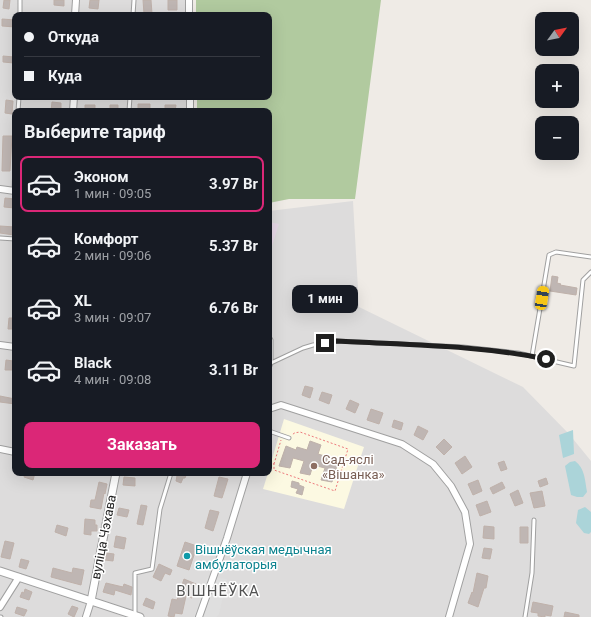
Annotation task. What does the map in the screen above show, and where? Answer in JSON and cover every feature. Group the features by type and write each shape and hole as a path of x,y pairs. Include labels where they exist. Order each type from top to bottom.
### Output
{"street":[{"path":"75,12 76,0"},
{"path":"188,0 189,12"},
{"path":"0,189 12,191"},
{"path":"0,345 12,347"},
{"path":"272,408 281,405 402,444 433,464 451,486 465,512 470,544 449,617"},
{"path":"0,449 12,451"},
{"name":"вуліца Чэхава","path":"91,601 115,476"},
{"path":"199,617 227,538 246,476"},
{"path":"0,571 137,616"},
{"path":"0,606 18,577"},
{"path":"86,617 91,601"}],"lane":[{"path":"20,0 20,12"},
{"path":"133,12 134,0"},
{"path":"0,238 12,239"},
{"path":"532,356 549,255 556,252 591,257"},
{"path":"272,363 303,348 337,341 463,347 518,353 574,366 584,280 591,272"},
{"path":"272,432 289,438"},
{"path":"137,616 135,573 152,569 160,509 170,476"},
{"path":"525,617 532,573 534,520"}],"path":[{"path":"283,436 274,464 274,470 335,491 348,449 300,432 294,433 289,438"}],"shaded area":[{"path":"0,0 188,0 189,12 12,12 12,100 191,100 191,108 12,108 12,476 272,476 272,211 353,201 359,307 523,387 569,434 591,461 591,617 0,617"},
{"path":"272,223 279,224 272,246"},
{"name":"Сад-яслі «Вішанка»","path":"284,419 364,447 344,509 263,489 267,476 272,476 272,459"},
{"path":"207,577 227,579 219,614 216,617 194,617"}],"green space":[{"path":"196,0 381,0 355,199 289,199 272,202 272,108 197,108 197,100 272,100 272,12 196,12"}],"water":[{"path":"573,430 574,454 563,458 559,435"},
{"path":"575,461 581,467 585,479 587,492 583,497 571,495 565,466 570,462"},
{"path":"585,507 591,512 591,532 589,534 584,533 576,523 578,510"}],"building":[{"path":"4,0 10,0 9,9 3,8"},
{"path":"54,0 64,0 64,6 54,5"},
{"path":"90,0 99,0 98,9 89,8"},
{"path":"143,0 151,0 152,12 144,12"},
{"path":"168,0 177,0 177,10 168,10"},
{"path":"2,19 12,20 12,27 2,26"},
{"path":"3,56 12,57 12,63 3,62"},
{"path":"6,100 13,101 12,114 5,113"},
{"path":"52,102 61,103 61,108 51,108"},
{"path":"138,104 150,104 150,108 138,108"},
{"path":"85,105 95,105 95,108 85,108"},
{"path":"110,105 118,105 118,108 110,108"},
{"path":"165,105 176,105 176,108 165,108"},
{"path":"3,136 12,136 10,171 2,171"},
{"path":"5,198 12,199 12,208 4,207"},
{"path":"0,226 12,227 12,235 0,233"},
{"path":"552,276 558,277 557,283 561,284 560,285 577,288 576,295 550,291"},
{"path":"9,318 12,318 12,329 8,329"},
{"path":"6,360 12,361 12,370 5,370"},
{"path":"305,386 313,388 310,398 302,395"},
{"path":"322,392 332,395 329,404 319,400"},
{"path":"0,396 12,398 12,404 0,402"},
{"path":"350,400 359,404 355,413 346,409"},
{"path":"371,409 383,413 379,424 367,420"},
{"path":"394,420 403,423 401,430 392,427"},
{"path":"418,426 428,431 423,440 414,435"},
{"path":"444,439 452,447 444,455 436,447"},
{"path":"310,441 321,445 318,454 328,457 327,460 338,463 332,482 321,480 325,468 313,465 310,475 300,473 304,461 293,458 290,468 279,466 286,446 296,450 297,447 307,450"},
{"path":"465,456 472,467 462,474 455,463"},
{"path":"504,461 507,469 501,471 498,463"},
{"path":"24,476 34,476 33,480"},
{"path":"177,476 186,476 181,483 176,481"},
{"path":"124,477 135,478 135,486 123,485"},
{"path":"219,477 228,479 222,498 214,496"},
{"path":"546,478 548,484 540,487 538,481"},
{"path":"478,480 482,491 473,495 468,484"},
{"path":"292,481 299,483 299,485 304,487 302,495 296,493 298,489 291,487"},
{"path":"99,482 107,484 101,509 90,507 91,500 95,500"},
{"path":"502,482 505,488 493,494 490,488"},
{"path":"518,490 523,503 515,506 510,494"},
{"path":"542,491 545,506 534,508 530,493"},
{"path":"487,501 491,512 480,516 476,505"},
{"path":"141,505 147,506 143,525 137,524"},
{"path":"119,508 129,510 127,517 117,515"},
{"path":"210,510 219,512 213,531 205,528"},
{"path":"85,519 95,520 95,525 97,525 97,531 91,531 91,535 84,534"},
{"path":"57,525 68,528 66,536 55,532"},
{"path":"484,526 494,527 494,539 483,538"},
{"path":"520,527 528,527 528,543 520,543"},
{"path":"116,536 126,538 124,549 114,547"},
{"path":"5,541 14,543 10,559 1,557"},
{"name":"Вішнёўская медычная амбулаторыя","path":"185,542 197,546 189,570 177,566"},
{"path":"484,548 492,549 490,559 482,558"},
{"path":"106,553 114,554 113,561 105,560"},
{"path":"21,559 29,561 26,569 19,567"},
{"path":"159,564 172,570 170,575 165,573 161,581 153,577"},
{"path":"53,568 72,573 73,568 84,570 81,585 51,577"},
{"path":"477,573 488,576 486,588 484,588 478,607 468,603 472,592 473,593"},
{"path":"184,579 196,584 192,598 186,596 182,614 175,613 174,617 168,616 172,599 177,600"},
{"path":"106,583 123,587 124,584 132,587 131,595 115,590 114,595 103,592"},
{"path":"25,589 32,592 29,600 20,597 22,592 24,593"},
{"path":"146,598 155,602 153,609 143,605"},
{"path":"533,602 553,606 551,616 538,616 538,613 531,612"},
{"path":"72,606 78,608 74,617 68,614"},
{"path":"17,607 27,610 24,616 15,613"},
{"path":"565,612 579,615 579,617 564,617"}],"place":[{"name":"Сад-яслі «Вішанка»","path":"314,466"},
{"name":"Вішнёўская медычная амбулаторыя","path":"187,556"}],"district":[{"name":"ВІШНЁЎКА","path":"218,591"}],"route":[{"path":"325,343 337,341 463,347 518,353 546,359"}]}
